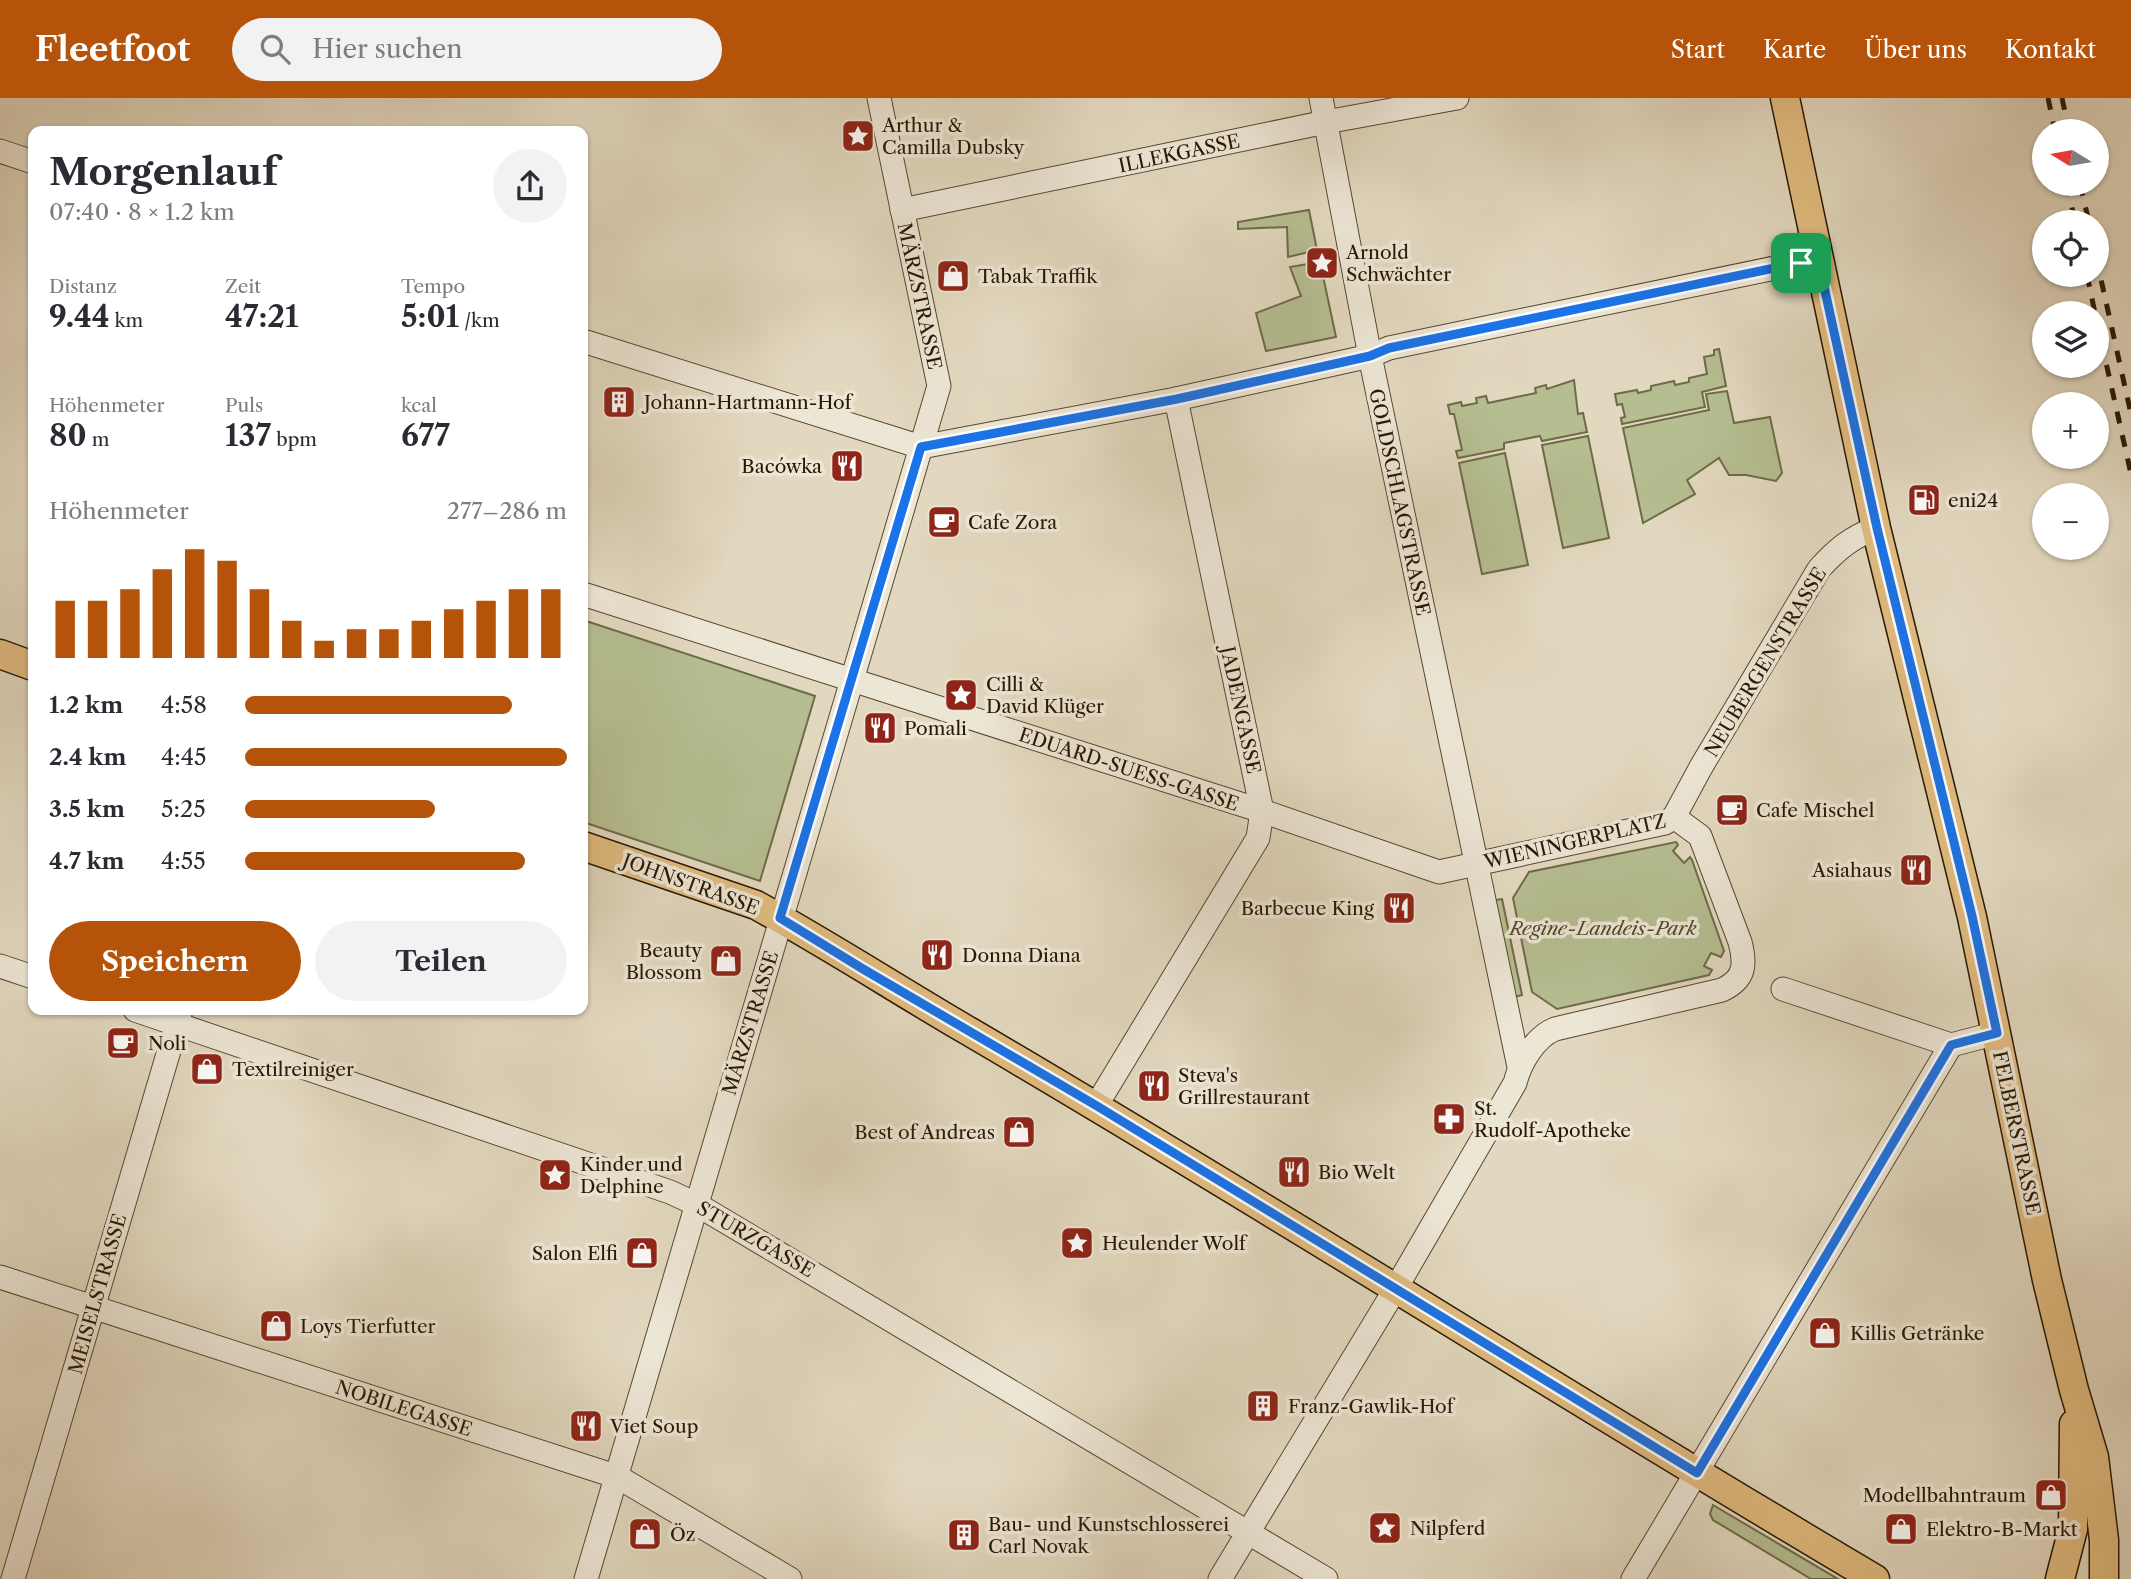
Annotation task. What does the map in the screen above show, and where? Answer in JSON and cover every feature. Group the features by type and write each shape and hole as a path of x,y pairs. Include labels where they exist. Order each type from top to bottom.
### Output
{"main road":[{"name":"FELBERSTRASSE","path":"1785,98 1877,528 1972,916 2047,1280 2074,1390 2094,1457 2104,1540 2104,1579"},
{"path":"0,654 28,664"},
{"name":"JOHNSTRASSE","path":"588,848 756,905 780,918 1097,1106 1875,1579"},
{"name":"FELBERSTRASSE","path":"2060,1579 2073,1529 2074,1390"}],"street":[{"name":"MÄRZSTRASSE","path":"586,1579 939,386 879,98"},
{"name":"GOLDSCHLAGSTRASSE","path":"1321,98 1370,356 1475,864"},
{"name":"ILLEKGASSE","path":"902,210 1326,122 1457,98"},
{"path":"0,151 28,160"},
{"path":"588,343 921,447 1177,399 1370,356 1389,348 1818,259"},
{"name":"JADENGASSE","path":"1097,1106 1258,838 1262,811 1177,399"},
{"name":"NEUBERGENSTRASSE","path":"1674,817 1819,569 1837,549 1856,535 1877,528"},
{"name":"EDUARD-SUESS-GASSE","path":"588,596 1262,811 1439,872 1475,864"},
{"name":"WIENINGERPLATZ","path":"1674,817 1700,836 1741,942 1745,958 1741,975 1732,985 1722,990 1555,1029 1540,1039 1519,1067 1475,864 1665,823 1674,817"},
{"path":"0,966 28,974"},
{"path":"1783,989 1951,1045 1997,1033"},
{"name":"STURZGASSE","path":"179,1017 696,1203 1326,1579"},
{"name":"MEISELSTRASSE","path":"13,1574 179,1017"},
{"path":"1633,1579 1951,1045"},
{"path":"1220,1579 1396,1288 1515,1083 1519,1067"},
{"name":"NOBILEGASSE","path":"0,1277 618,1477 790,1579"}],"green space":[{"path":"1309,210 1317,250 1288,257 1287,227 1238,229 1238,222"},
{"path":"1320,262 1336,337 1266,351 1256,313 1301,296 1290,267"},
{"path":"1719,349 1726,386 1702,392 1705,407 1622,424 1621,418 1625,417 1622,404 1617,405 1615,394 1637,390 1638,393 1651,390 1651,386 1674,381 1675,385 1689,382 1689,378 1707,374 1704,357 1714,355 1714,350"},
{"path":"1574,380 1578,414 1583,413 1587,432 1542,441 1540,436 1504,443 1504,449 1458,458 1456,451 1462,450 1454,414 1450,414 1448,405 1477,403 1476,398 1486,396 1488,403 1536,393 1535,388 1546,385 1547,389"},
{"path":"1727,391 1734,423 1770,417 1782,473 1776,481 1746,475 1729,475 1719,458 1687,480 1695,494 1643,523 1623,428 1709,410 1706,394"},
{"path":"1588,436 1609,538 1563,548 1542,445"},
{"path":"1505,453 1528,565 1482,574 1459,463"},
{"path":"588,622 815,696 760,881 588,824"},
{"name":"Regine-Landeis-Park","path":"1676,842 1678,845 1673,851 1684,863 1690,857 1692,860 1724,951 1721,957 1711,953 1704,966 1712,970 1709,975 1557,1009 1532,992 1513,898 1529,872"},
{"path":"1502,899 1522,995 1514,997 1495,900"},
{"path":"1713,1505 1838,1579 1811,1579 1713,1520 1710,1514"}],"railway":[{"path":"2048,98 2052,119"},
{"path":"2062,98 2066,119"},
{"path":"2070,196 2072,210"},
{"path":"2083,196 2086,210"},
{"path":"2090,287 2092,301"},
{"path":"2103,287 2131,414"},
{"path":"2109,376 2131,474"}],"place":[{"name":"Arthur & Camilla Dubsky","path":"858,136"},
{"name":"Arnold Schwächter","path":"1322,263"},
{"name":"Tabak Traffik","path":"953,276"},
{"name":"Johann-Hartmann-Hof","path":"619,402"},
{"name":"Bacówka","path":"847,466"},
{"name":"eni24","path":"1924,500"},
{"name":"Cafe Zora","path":"944,522"},
{"name":"Cilli & David Klüger","path":"961,695"},
{"name":"Pomali","path":"880,728"},
{"name":"Cafe Mischel","path":"1732,810"},
{"name":"Asiahaus","path":"1916,870"},
{"name":"Barbecue King","path":"1399,908"},
{"name":"Donna Diana","path":"937,955"},
{"name":"Beauty Blossom","path":"726,961"},
{"name":"Noli","path":"123,1043"},
{"name":"Textilreiniger","path":"207,1069"},
{"name":"Steva's Grillrestaurant","path":"1154,1086"},
{"name":"St. Rudolf-Apotheke","path":"1449,1119"},
{"name":"Best of Andreas","path":"1019,1132"},
{"name":"Bio Welt","path":"1294,1172"},
{"name":"Kinder und Delphine","path":"555,1175"},
{"name":"Heulender Wolf","path":"1077,1243"},
{"name":"Salon Elfi","path":"642,1253"},
{"name":"Loys Tierfutter","path":"276,1326"},
{"name":"Killis Getränke","path":"1825,1333"},
{"name":"Franz-Gawlik-Hof","path":"1263,1406"},
{"name":"Viet Soup","path":"586,1426"},
{"name":"Modellbahntraum","path":"2051,1495"},
{"name":"Nilpferd","path":"1385,1528"},
{"name":"Elektro-B-Markt","path":"1901,1529"},
{"name":"Öz","path":"645,1534"},
{"name":"Bau- und Kunstschlosserei Carl Novak","path":"964,1535"}],"route":[{"path":"1818,259 1877,528 1972,916 1997,1033 1951,1045 1697,1473 1097,1106 780,918 921,447 1177,399 1370,356 1389,348 1801,263 1818,259"}]}
